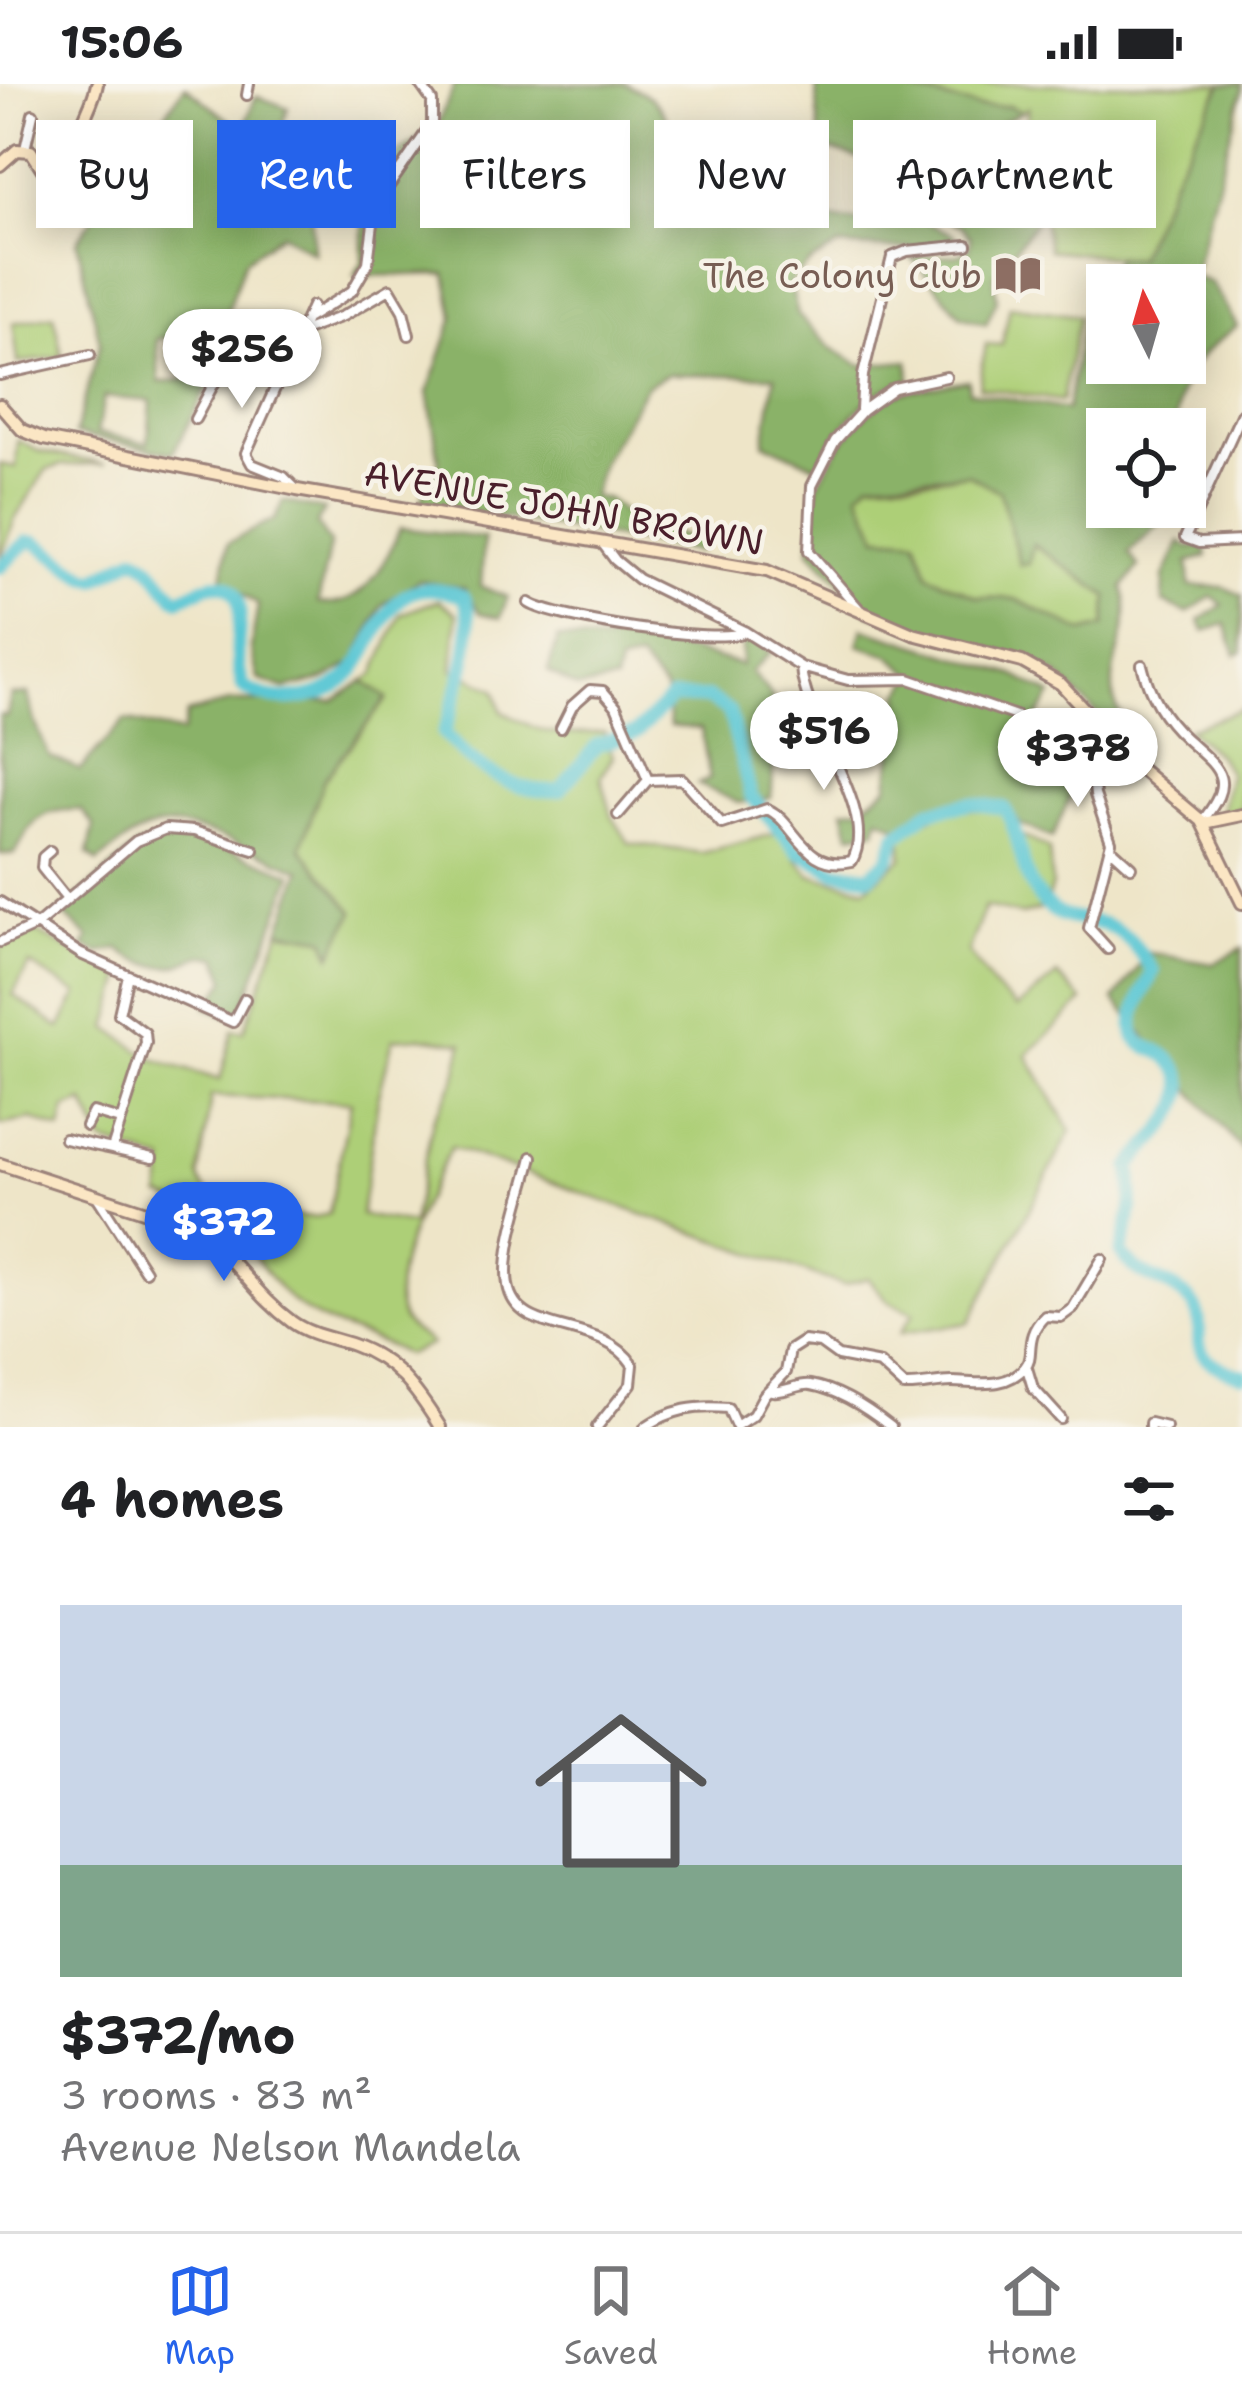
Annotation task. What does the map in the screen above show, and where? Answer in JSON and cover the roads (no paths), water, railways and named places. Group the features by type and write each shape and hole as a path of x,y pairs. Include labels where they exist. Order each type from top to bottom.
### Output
{"main road":[{"path":"0,165 12,153 25,149 35,155 58,195 73,195 78,185 80,129 97,84"},
{"name":"AVENUE JOHN BROWN","path":"0,405 22,430 44,439 297,490 767,571 913,634 1022,662 1061,684 1139,768 1203,822"},
{"path":"1242,816 1203,822 1242,903"},
{"path":"1212,837 1242,816"},
{"path":"0,1164 205,1235 288,1319 372,1352 400,1371 440,1427"}],"street":[{"path":"308,317 352,291 368,262 374,216 382,196 432,124 432,101 420,84"},
{"path":"25,149 33,114"},
{"path":"862,411 862,375 892,257 967,245"},
{"path":"303,331 343,316 390,289 403,310 409,335"},
{"path":"297,490 284,477 247,460 311,306"},
{"path":"195,419 235,344 251,340 296,345"},
{"path":"0,375 89,355"},
{"path":"864,614 808,551 815,471 862,411 894,388 946,377"},
{"path":"1242,413 1185,538 1190,542 1242,541"},
{"path":"602,542 638,579 745,632 801,667 848,680 909,679 1016,716"},
{"path":"529,603 549,613 654,630 728,637 745,632"},
{"path":"1142,665 1153,699 1164,715 1222,776 1216,804 1203,822"},
{"path":"618,814 648,780 682,778 722,824 762,810 780,815 795,839 818,855 852,861 857,853 857,818 805,695 801,667"},
{"path":"561,728 572,706 598,688 616,706 648,780"},
{"path":"1085,706 1095,795 1110,832 1089,928 1108,949"},
{"path":"0,942 37,925 136,841 166,829 194,831 254,850"},
{"path":"1109,848 1131,867"},
{"path":"50,851 42,868 66,898"},
{"path":"0,902 81,954 233,1022 245,999"},
{"path":"112,1149 146,1042 145,1034 118,1014 128,975"},
{"path":"86,1126 93,1112 120,1120"},
{"path":"65,1139 152,1158"},
{"path":"532,1157 507,1283 519,1312 608,1339 633,1364 631,1384 597,1427"},
{"path":"97,1197 145,1271"},
{"path":"1061,1419 1033,1388 1026,1366 1031,1332 1045,1316 1061,1317 1073,1308 1102,1259"},
{"path":"646,1427 674,1410 714,1406 728,1408 736,1426 771,1391 786,1372 790,1350 804,1341 814,1341 847,1359 880,1364 904,1386 993,1385 1026,1366"},
{"path":"771,1391 808,1384 847,1397 891,1427"},
{"path":"1150,1427 1150,1423 1166,1427"}],"waterway":[{"path":"0,567 27,542 36,542 96,579 136,557 178,599 210,585 225,586 239,604 243,687 273,698 322,693 350,675 388,614 409,593 441,590 464,597 468,646 444,733 467,757 511,783 560,790 597,745 636,733 671,698 707,698 729,711 751,796 797,850 835,871 870,876 889,858 896,836 929,811 971,803 1004,808 1040,899 1064,916 1121,933 1153,971 1136,1012 1135,1036 1166,1056 1183,1085 1174,1114 1130,1167 1131,1210 1121,1252 1145,1275 1189,1300 1199,1321 1201,1350 1220,1367 1242,1375"}],"place":[{"name":"The Colony Club","path":"1018,275"}]}
